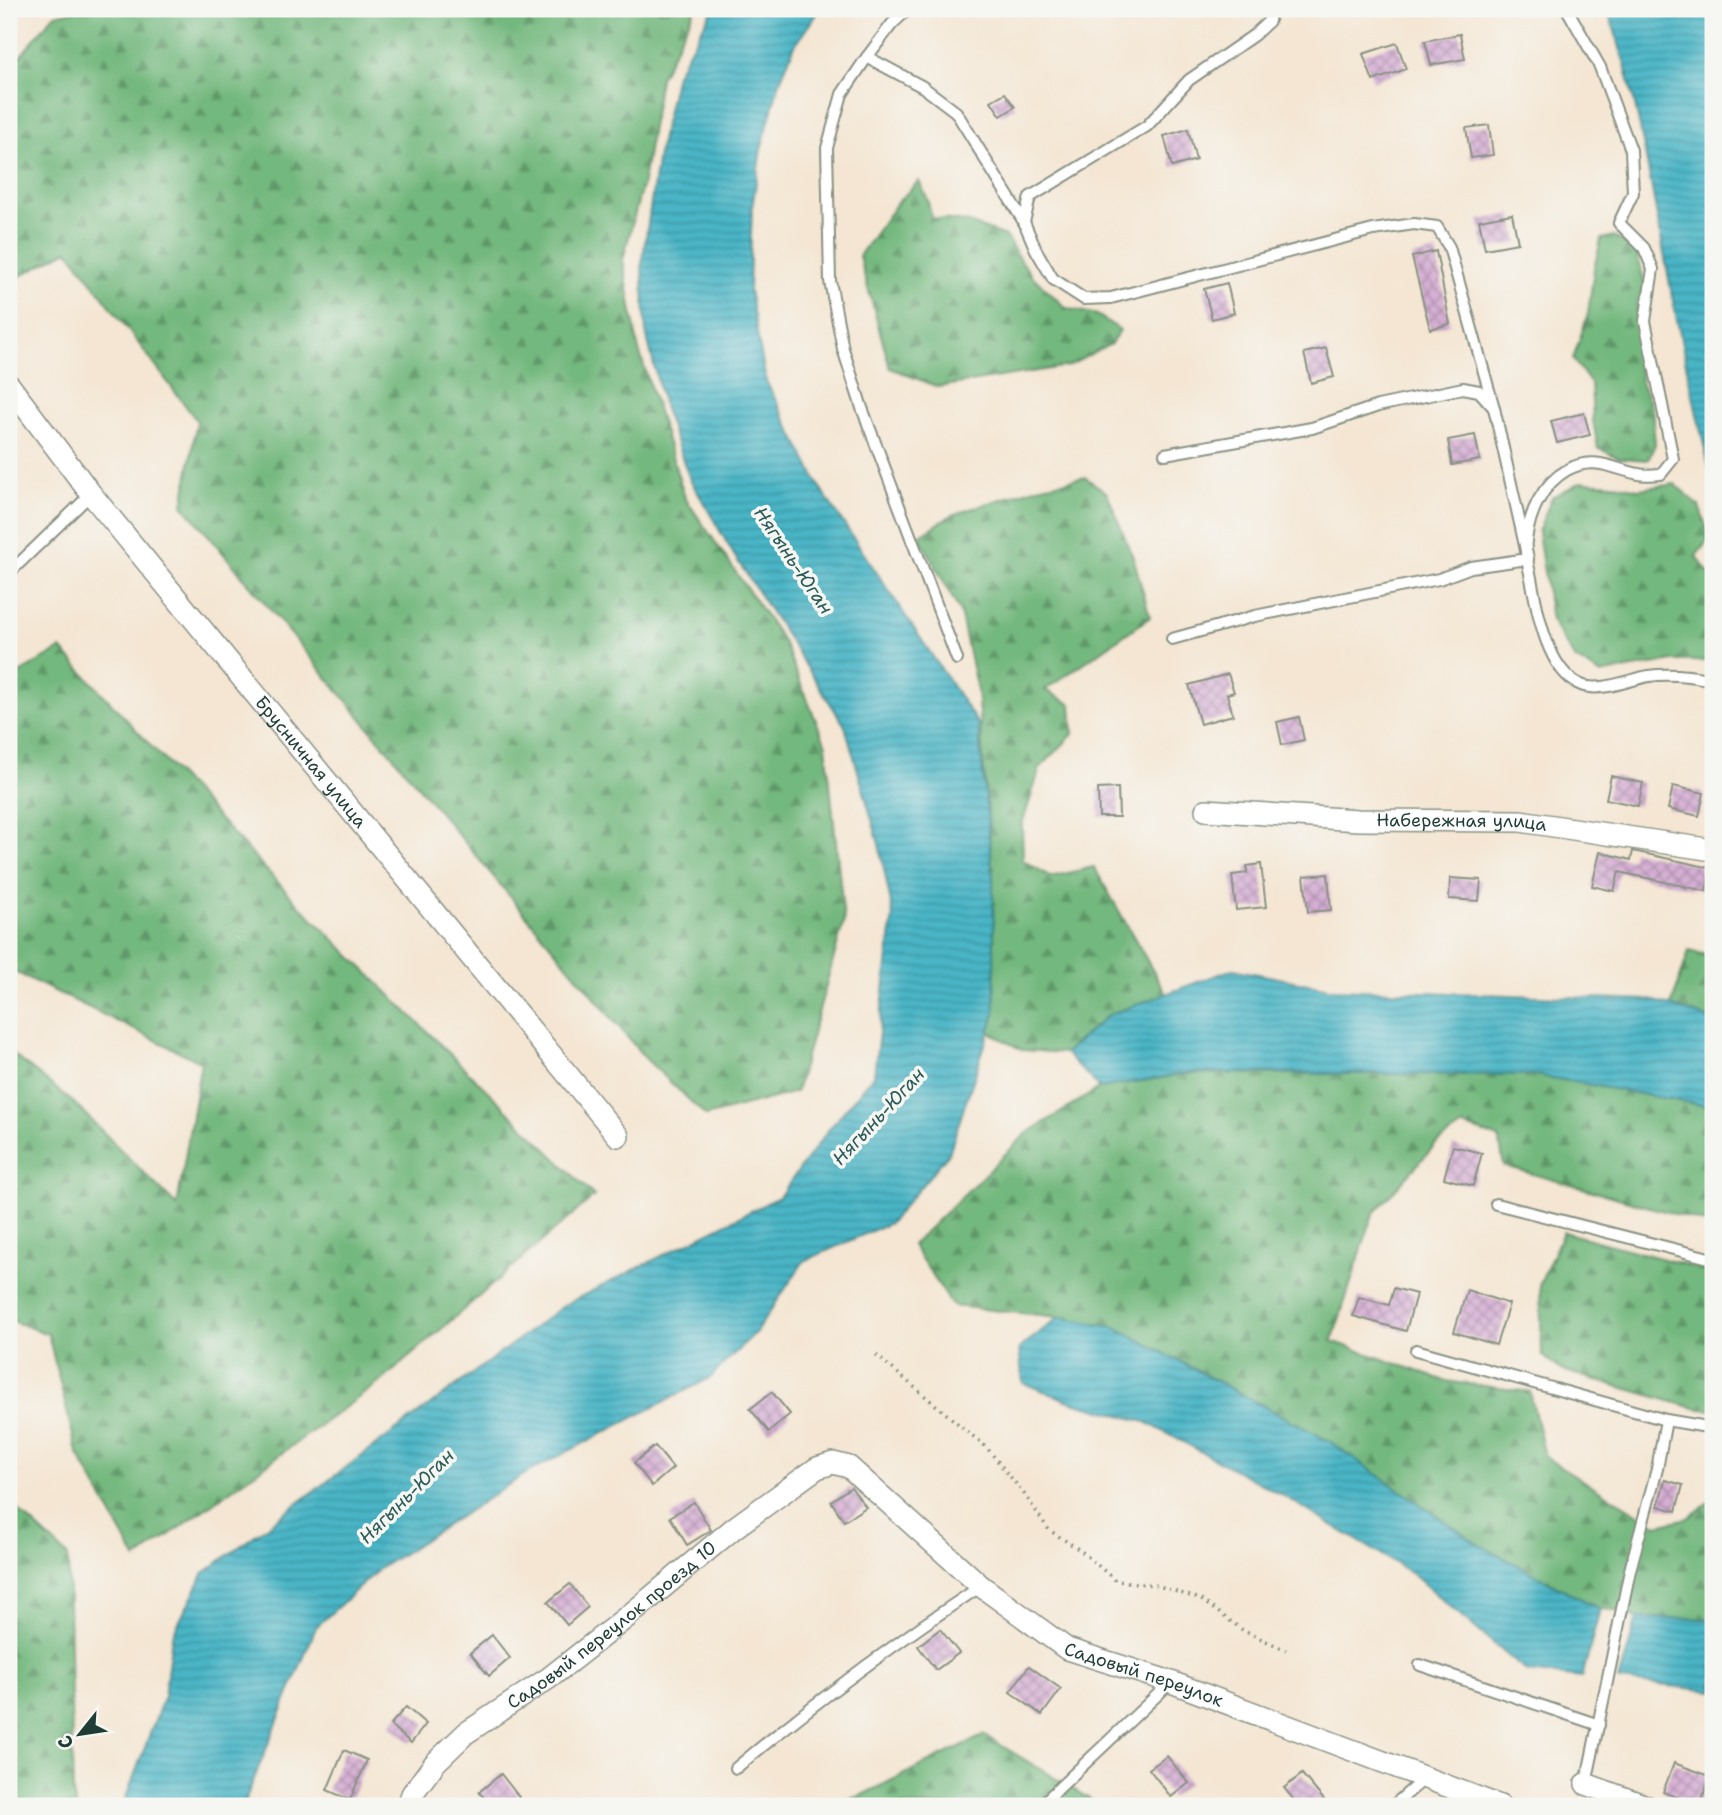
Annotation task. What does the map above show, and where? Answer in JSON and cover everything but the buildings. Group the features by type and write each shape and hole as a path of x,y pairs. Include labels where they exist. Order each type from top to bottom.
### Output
{"street":[{"name":"Брусничная улица","path":"9,385 91,494 618,1136"},
{"name":"Набережная улица","path":"1206,810 1358,820 1520,821 1713,850"},
{"name":"Садовый переулок","path":"833,1463 849,1467 981,1587 1067,1649 1171,1682 1500,1806"},
{"name":"Садовый переулок проезд 10","path":"408,1806 412,1794 435,1763 466,1733 550,1678 734,1528 817,1468 833,1463"},
{"path":"1586,1784 1646,1806"}],"lane":[{"path":"908,9 892,24 842,94 827,148 830,281 843,349 862,408 957,659"},
{"path":"1024,222 1030,197 1147,126 1189,80 1254,35 1269,21 1271,9"},
{"path":"1567,9 1600,67 1631,150 1633,193 1619,223 1644,248 1653,269 1645,321 1673,458 1661,474 1642,475 1593,462 1568,470 1546,487 1532,513 1525,544 1538,619 1560,669 1582,686 1607,686 1652,675 1713,680"},
{"path":"867,57 923,87 956,112 1024,222 1053,279 1084,299 1111,298 1373,229 1414,224 1437,227 1449,247 1494,408 1528,559"},
{"path":"1165,454 1312,428 1378,407 1463,388 1479,391 1494,408"},
{"path":"9,573 91,494"},
{"path":"1172,639 1255,616 1439,579 1471,567 1528,559"},
{"path":"1496,1204 1713,1258"},
{"path":"1416,1350 1666,1420 1713,1428"},
{"path":"1586,1784 1630,1570 1657,1469 1666,1420"},
{"path":"736,1768 804,1711 903,1637 981,1587"},
{"path":"1420,1665 1599,1725"},
{"path":"1040,1806 1171,1682"},
{"path":"1393,1806 1426,1777"}],"path":[{"path":"876,1355 987,1448 1026,1495 1049,1530 1080,1549 1116,1581 1155,1585 1200,1599 1244,1631 1286,1650"}],"green space":[{"path":"83,9 695,9 660,78 643,182 623,260 638,347 685,498 783,641 826,745 844,921 796,1092 706,1116 645,1058 183,505 197,421 68,250 9,282 9,70 54,15"},
{"path":"919,181 932,218 966,222 1005,236 1031,275 1066,308 1097,315 1120,330 1111,344 1068,366 938,387 890,368 859,256 897,203"},
{"path":"1614,236 1637,252 1645,285 1637,303 1641,382 1652,408 1655,444 1648,460 1619,458 1598,448 1591,384 1573,359 1588,314 1601,239"},
{"path":"1085,477 1107,493 1134,560 1150,617 1045,690 1071,704 1073,734 1040,768 1022,825 1023,860 1051,877 1094,867 1166,994 1108,1015 1065,1053 1022,1050 989,1032 993,875 977,690 960,612 919,536 952,515 1038,487"},
{"path":"1581,482 1615,484 1638,489 1675,484 1699,506 1710,538 1696,556 1713,578 1713,661 1673,661 1600,674 1574,658 1551,620 1538,532 1552,497"},
{"path":"61,649 299,905 594,1196 384,1379 136,1559 77,1452 48,1334 9,1320 9,1051 74,1103 177,1206 201,1062 9,969 9,679"},
{"path":"1689,951 1713,956 1713,1020 1671,1006"},
{"path":"1189,1073 1536,1075 1713,1107 1713,1225 1504,1166 1499,1138 1463,1126 1436,1144 1373,1214 1332,1341 1445,1381 1530,1392 1545,1457 1657,1525 1688,1518 1713,1499 1713,1619 1637,1618 1616,1610 1600,1609 1476,1543 1329,1441 1115,1327 1059,1317 953,1306 912,1245 1026,1134 1100,1088"},
{"path":"1563,1232 1713,1272 1713,1410 1698,1409 1561,1370 1542,1355 1540,1284"},
{"path":"9,1502 68,1556 73,1793 76,1806 9,1806"},
{"path":"984,1735 1101,1806 821,1806 860,1796"}],"water":[{"name":"Нягынь-Юган","path":"713,9 820,9 795,45 780,81 761,149 752,208 749,290 766,381 822,491 978,724 993,875 995,1014 949,1153 890,1223 804,1261 756,1332 710,1378 530,1471 379,1569 316,1627 243,1806 123,1806 164,1696 172,1636 204,1573 566,1304 779,1197 829,1129 874,1075 893,914 879,844 845,726 734,555 690,479 664,409 646,332 642,264 658,155 676,74"},
{"path":"1607,9 1713,9 1713,484 1692,394 1639,124 1617,37"},
{"path":"1233,969 1334,989 1652,1000 1713,1020 1713,1107 1536,1075 1189,1073 1100,1088 1065,1053 1108,1015"},
{"path":"1059,1317 1115,1327 1329,1441 1476,1543 1600,1609 1582,1678 1527,1672 1410,1572 1282,1495 1146,1422 1072,1402 1023,1383 1019,1349"},
{"path":"1637,1618 1713,1619 1713,1691 1619,1681"}]}
